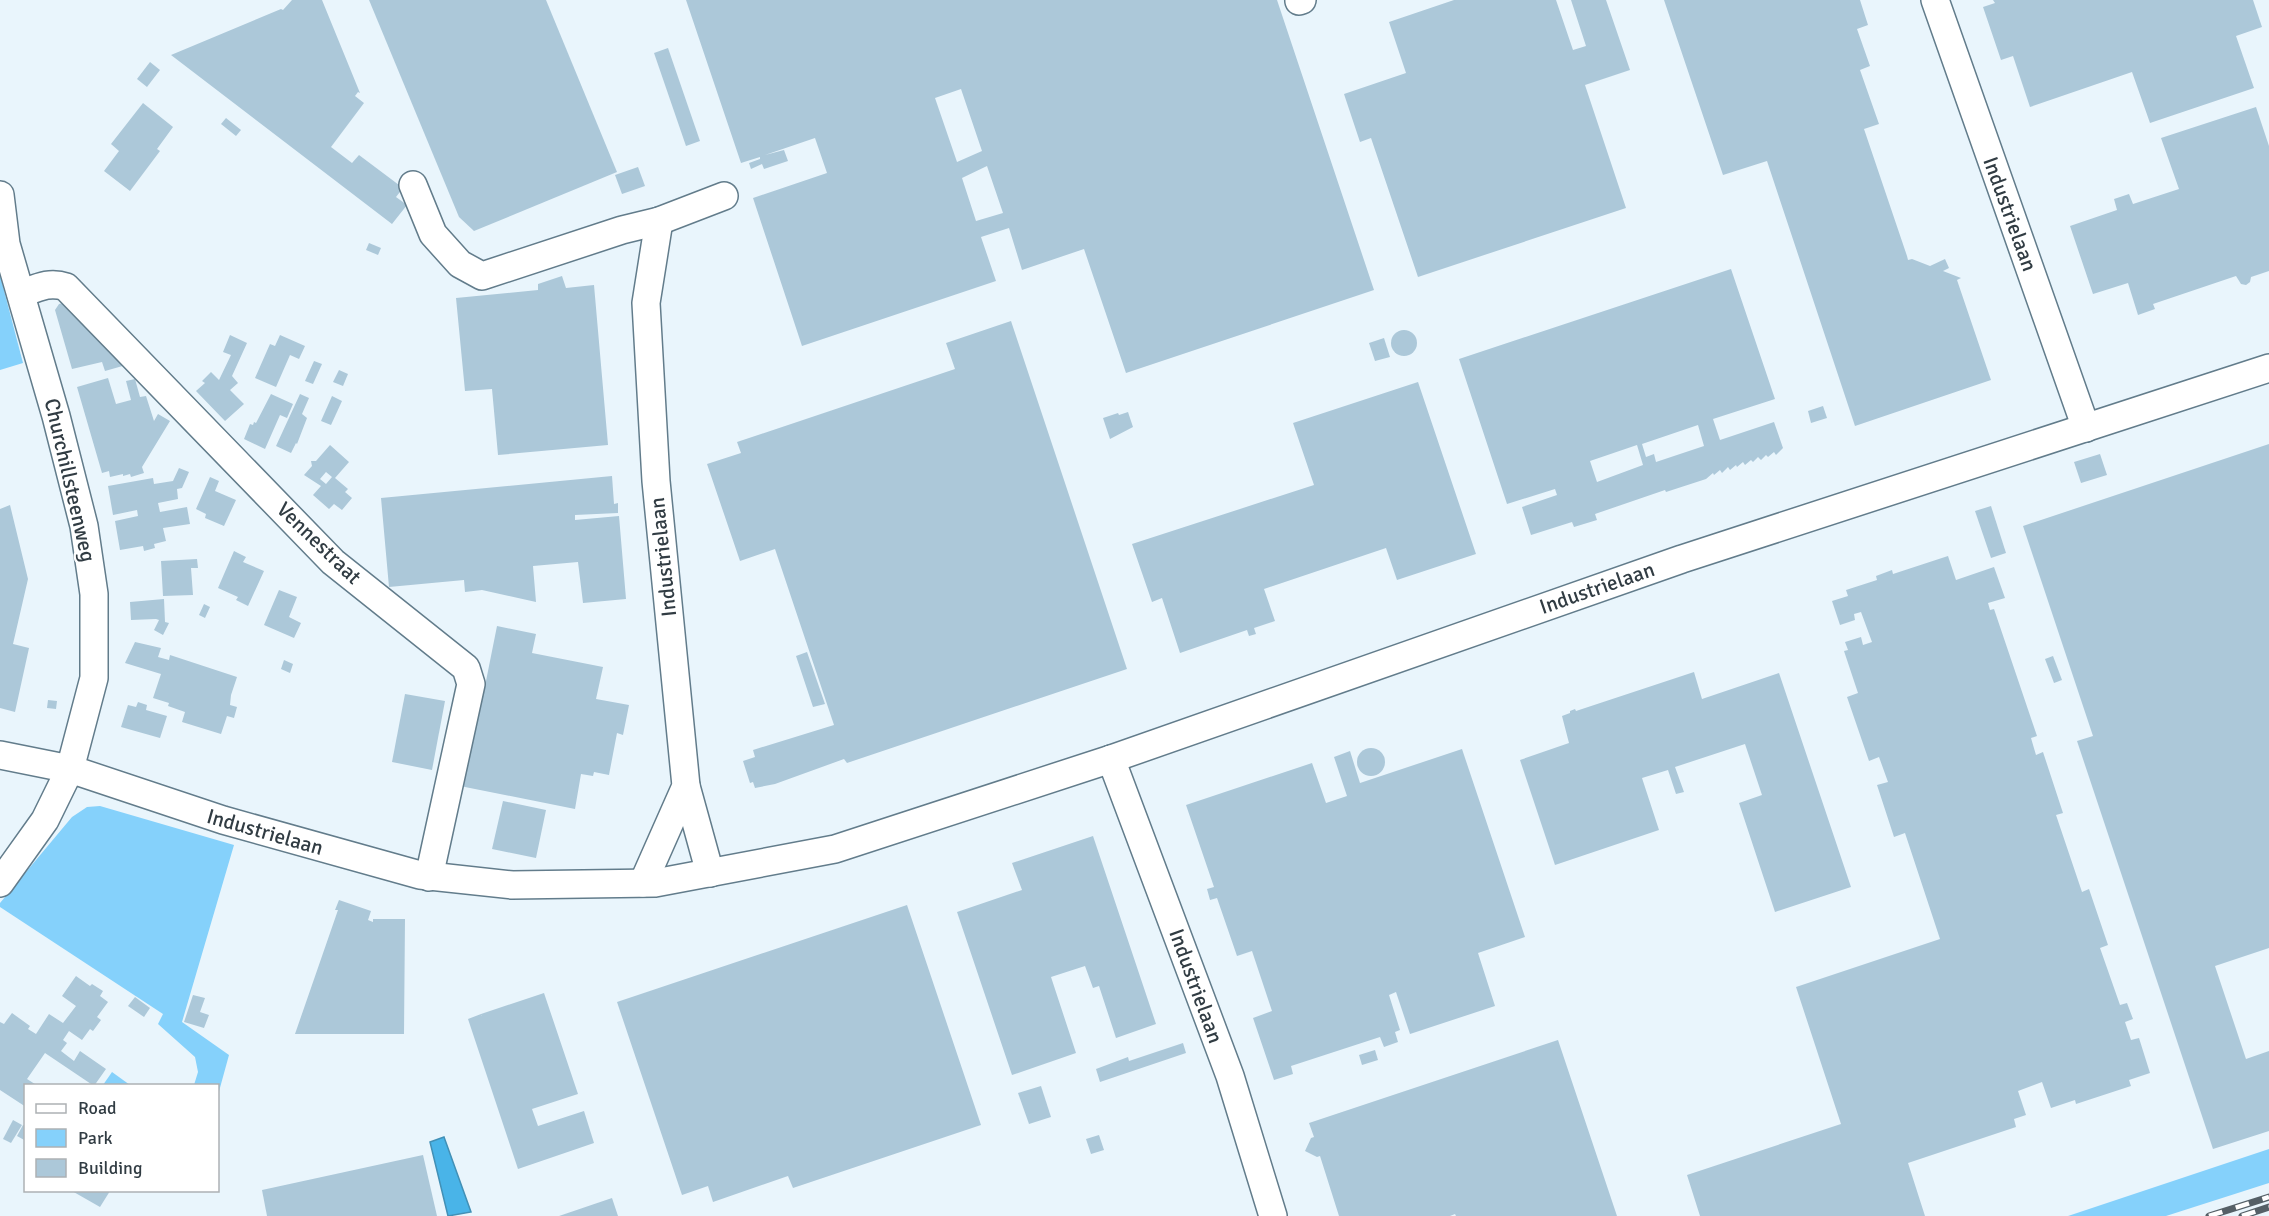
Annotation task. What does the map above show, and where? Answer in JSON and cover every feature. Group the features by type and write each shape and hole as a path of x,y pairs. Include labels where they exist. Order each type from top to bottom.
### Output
{"street":[{"name":"Industrielaan","path":"1935,0 2086,428"},
{"path":"414,186 433,234 460,264 482,276 621,230 659,221 724,196"},
{"name":"Churchillsteenweg","path":"0,195 6,244 56,416 84,526 94,594 94,678 70,769 45,820 0,883"},
{"name":"Industrielaan","path":"644,884 686,786 656,481 646,303 659,221"},
{"name":"Vennestraat","path":"21,294 44,284 56,283 66,287 333,562 466,668 471,684 429,877"},
{"name":"Industrielaan","path":"70,769 214,817 429,877 512,885 644,884 710,873 835,849 1111,759 1682,559 2269,368"},
{"path":"0,755 70,769"},
{"name":"Industrielaan","path":"1111,759 1230,1076 1273,1216"},
{"path":"686,786 710,873"}],"green space":[{"path":"0,275 23,363 0,370"},
{"path":"100,806 234,845 182,1022 229,1055 219,1091 219,1084 194,1084 198,1072 195,1057 158,1024 163,1014 0,907 0,903 72,817 87,807"},
{"path":"112,1072 129,1084 104,1084"},
{"path":"2269,1149 2269,1183 2166,1216 2068,1216"}],"shaded area":[{"path":"444,1137 471,1212 448,1216 430,1142"}],"building":[{"path":"292,0 322,0 360,93 358,92 355,96 364,103 331,147 352,163 359,155 403,188 396,197 407,205 392,224 171,55 283,10"},
{"path":"369,0 546,0 617,172 474,231 459,217"},
{"path":"686,0 1277,0 1374,290 1126,373 1084,249 1022,270 1009,228 981,237 996,281 802,346 753,198 827,173 815,138 765,155 784,150 788,161 764,169 762,164 751,169 749,163 760,157 741,163","holes":["961,89 982,151 957,162 935,98","987,166 1003,213 976,221 962,178"]},
{"path":"1454,0 1556,0 1573,50 1586,46 1571,0 1606,0 1630,70 1585,85 1626,208 1418,277 1371,138 1360,142 1344,94 1406,73 1389,22"},
{"path":"1664,0 1860,0 1868,25 1857,29 1870,66 1860,70 1879,124 1864,129 1908,260 1912,259 1930,266 1945,259 1949,268 1943,271 1961,278 1957,280 1991,380 1855,426 1767,161 1723,175"},
{"path":"1993,0 2253,0 2262,27 2236,36 2254,88 2150,123 2132,72 2030,107 2013,56 2001,60 1983,7 1995,3"},
{"path":"668,48 700,141 686,146 654,53"},
{"path":"150,62 160,70 147,87 137,79"},
{"path":"143,103 173,127 157,149 160,151 130,191 104,171 119,151 111,144"},
{"path":"2256,107 2269,146 2269,271 2251,277 2250,282 2246,285 2241,284 2236,276 2153,304 2155,309 2138,315 2128,283 2093,294 2070,226 2117,210 2114,199 2129,194 2133,204 2179,189 2161,138"},
{"path":"226,118 241,130 236,136 221,124"},
{"path":"638,167 645,186 622,194 615,175"},
{"path":"369,243 381,248 378,255 366,250"},
{"path":"1731,269 1775,399 1713,419 1720,440 1774,422 1783,448 1776,455 1774,452 1761,460 1758,457 1753,462 1751,460 1745,465 1743,462 1730,470 1728,467 1722,473 1720,470 1706,479 1666,492 1665,490 1595,514 1597,520 1574,527 1572,522 1531,535 1522,507 1557,495 1555,489 1507,504 1459,359","holes":["1698,425 1704,446 1656,462 1654,454 1646,457 1642,444","1637,445 1643,465 1597,482 1590,461"]},
{"path":"562,276 566,288 594,285 608,445 498,455 492,389 465,391 456,298 538,290 538,284"},
{"path":"69,301 126,365 105,371 102,362 72,369 55,310 59,304"},
{"path":"1011,321 1127,669 847,763 844,759 775,784 755,788 753,782 750,783 743,761 755,757 753,750 834,725 775,549 740,561 707,464 741,453 737,442 955,369 946,343"},
{"path":"1404,330 1413,334 1417,343 1413,352 1404,356 1395,352 1391,343 1395,334"},
{"path":"230,335 247,343 232,376 238,383 230,390 244,404 225,421 196,391 205,383 202,381 211,372 219,380 231,355 223,352"},
{"path":"280,335 305,346 299,359 290,355 276,387 255,378 270,344 275,346"},
{"path":"1384,338 1390,357 1375,361 1369,343"},
{"path":"314,361 322,364 313,384 305,381"},
{"path":"339,370 348,374 343,386 333,382"},
{"path":"108,378 116,404 131,400 126,381 135,379 140,397 146,396 154,421 158,414 170,421 142,467 144,473 131,477 130,474 123,476 123,474 110,477 109,471 102,473 77,387"},
{"path":"1418,382 1476,554 1397,580 1386,548 1264,589 1275,621 1254,628 1256,634 1249,636 1247,630 1180,653 1162,598 1152,602 1132,544 1314,485 1293,423"},
{"path":"271,394 293,404 287,418 280,415 265,449 244,439 250,424 256,423"},
{"path":"300,394 309,398 302,414 307,418 291,453 276,446"},
{"path":"332,396 342,401 331,425 321,421"},
{"path":"1823,406 1827,418 1811,423 1808,411"},
{"path":"1128,412 1133,427 1110,439 1103,418"},
{"path":"2269,444 2269,948 2215,966 2246,1059 2269,1051 2269,1131 2213,1149 2077,741 2093,736 2023,526"},
{"path":"330,445 349,462 335,478 348,489 345,492 352,498 342,510 334,504 329,509 313,495 321,486 304,475 312,466 311,461 316,461","holes":["326,472 332,477 326,484 320,479"]},
{"path":"2100,454 2107,475 2081,483 2074,462"},
{"path":"179,468 189,472 182,488 177,489 178,499 158,503 160,512 187,507 190,524 163,528 166,541 154,544 155,548 144,551 143,546 120,550 115,521 138,516 137,510 113,515 108,486 153,478 154,484 173,481"},
{"path":"612,476 614,504 618,503 618,513 575,515 575,520 619,516 626,599 583,603 578,562 533,566 536,602 482,590 465,592 464,580 389,587 381,498"},
{"path":"210,477 219,481 215,491 236,500 224,526 205,518 206,514 196,509"},
{"path":"10,505 28,579 13,644 29,648 15,712 0,708 0,509"},
{"path":"1991,506 2006,553 1991,558 1975,511"},
{"path":"234,551 246,557 243,562 264,571 248,606 236,600 238,597 218,588"},
{"path":"1948,556 1956,580 1994,567 2005,598 1988,603 1990,610 1994,609 2037,736 2031,738 2036,755 2043,752 2063,813 2056,815 2082,892 2089,889 2108,945 2100,948 2120,1005 2127,1003 2133,1019 2125,1022 2131,1040 2139,1038 2150,1073 2129,1080 2131,1086 2076,1104 2075,1100 2051,1108 2042,1082 2018,1091 2026,1115 2014,1119 2016,1127 1908,1163 1925,1216 1700,1216 1687,1175 1841,1124 1796,987 1940,939 1905,833 1894,837 1877,785 1888,782 1879,757 1869,761 1847,697 1858,693 1844,651 1848,650 1845,642 1861,637 1863,645 1872,642 1861,612 1854,614 1855,620 1840,625 1832,601 1848,596 1846,590 1877,580 1876,576 1892,570 1893,574"},
{"path":"197,559 198,568 191,568 193,595 163,596 161,561"},
{"path":"279,590 297,597 289,617 301,623 294,638 264,625"},
{"path":"164,599 165,622 169,623 163,635 154,630 159,620 131,620 130,602"},
{"path":"204,604 210,607 205,618 199,615"},
{"path":"497,626 536,634 532,653 603,667 596,699 629,705 623,735 617,733 609,775 594,772 593,776 581,774 575,809 460,786 477,705 481,706"},
{"path":"135,642 161,648 158,657 169,660 170,655 237,677 230,705 237,707 234,718 227,716 221,734 182,722 185,712 168,706 169,703 153,698 161,674 125,663"},
{"path":"807,652 825,704 813,707 796,656"},
{"path":"2053,656 2062,680 2054,683 2045,659"},
{"path":"284,660 293,664 290,673 281,669"},
{"path":"1694,672 1702,699 1779,673 1851,887 1775,912 1739,803 1762,795 1745,744 1675,767 1684,792 1676,794 1668,770 1642,778 1659,830 1555,865 1520,760 1569,743 1562,716 1570,711 1575,709 1576,711"},
{"path":"405,694 445,701 432,770 392,762"},
{"path":"48,700 57,701 56,709 47,708"},
{"path":"138,702 147,705 146,710 167,716 160,738 121,727 128,705 136,707"},
{"path":"1371,748 1381,752 1385,762 1381,772 1371,776 1361,772 1357,762 1361,752"},
{"path":"1462,749 1525,937 1478,953 1495,1006 1410,1034 1396,992 1389,995 1400,1030 1395,1032 1398,1042 1384,1047 1380,1037 1291,1066 1293,1074 1274,1080 1253,1018 1272,1011 1252,951 1237,956 1217,898 1210,900 1207,889 1214,887 1186,805 1312,763 1326,803 1347,796 1334,757 1350,751 1360,783"},
{"path":"503,801 546,810 536,858 492,849"},
{"path":"1093,836 1156,1024 1116,1038 1099,986 1093,988 1085,966 1051,977 1076,1053 1012,1075 957,912 1022,890 1012,863"},
{"path":"339,900 371,911 368,920 373,922 373,919 405,919 404,1034 295,1034 338,910 335,910"},
{"path":"907,905 981,1125 793,1188 788,1176 713,1202 708,1186 682,1195 617,1002"},
{"path":"76,976 90,986 92,984 103,991 100,996 108,1002 97,1017 101,1020 82,1040 69,1031 63,1040 67,1043 61,1051 74,1061 80,1051 106,1069 95,1084 91,1084 45,1053 27,1079 35,1084 24,1084 24,1106 0,1090 0,1022 4,1024 12,1013 30,1026 28,1029 36,1034 49,1014 63,1023 76,1006 62,996"},
{"path":"544,993 578,1094 532,1109 538,1126 584,1111 594,1143 518,1169 468,1019"},
{"path":"193,995 205,998 200,1012 209,1015 204,1028 184,1022"},
{"path":"135,997 150,1008 144,1017 128,1006"},
{"path":"1558,1040 1617,1216 1456,1216 1455,1214 1450,1216 1339,1216 1320,1156 1317,1157 1305,1151 1311,1138 1314,1137 1309,1123"},
{"path":"1183,1043 1186,1053 1100,1082 1096,1069 1128,1057 1129,1061"},
{"path":"1375,1050 1378,1060 1362,1065 1359,1055"},
{"path":"1041,1086 1051,1117 1029,1124 1018,1093"},
{"path":"13,1120 22,1125 11,1143 3,1139"},
{"path":"23,1125 24,1125 24,1140 17,1136"},
{"path":"1099,1135 1104,1150 1091,1154 1086,1139"},
{"path":"423,1155 437,1216 267,1216 262,1190"},
{"path":"74,1192 109,1192 100,1207"},
{"path":"612,1198 618,1216 559,1216"}],"railway":[{"path":"2209,1216 2269,1197"},
{"path":"2242,1216 2269,1207"}]}
